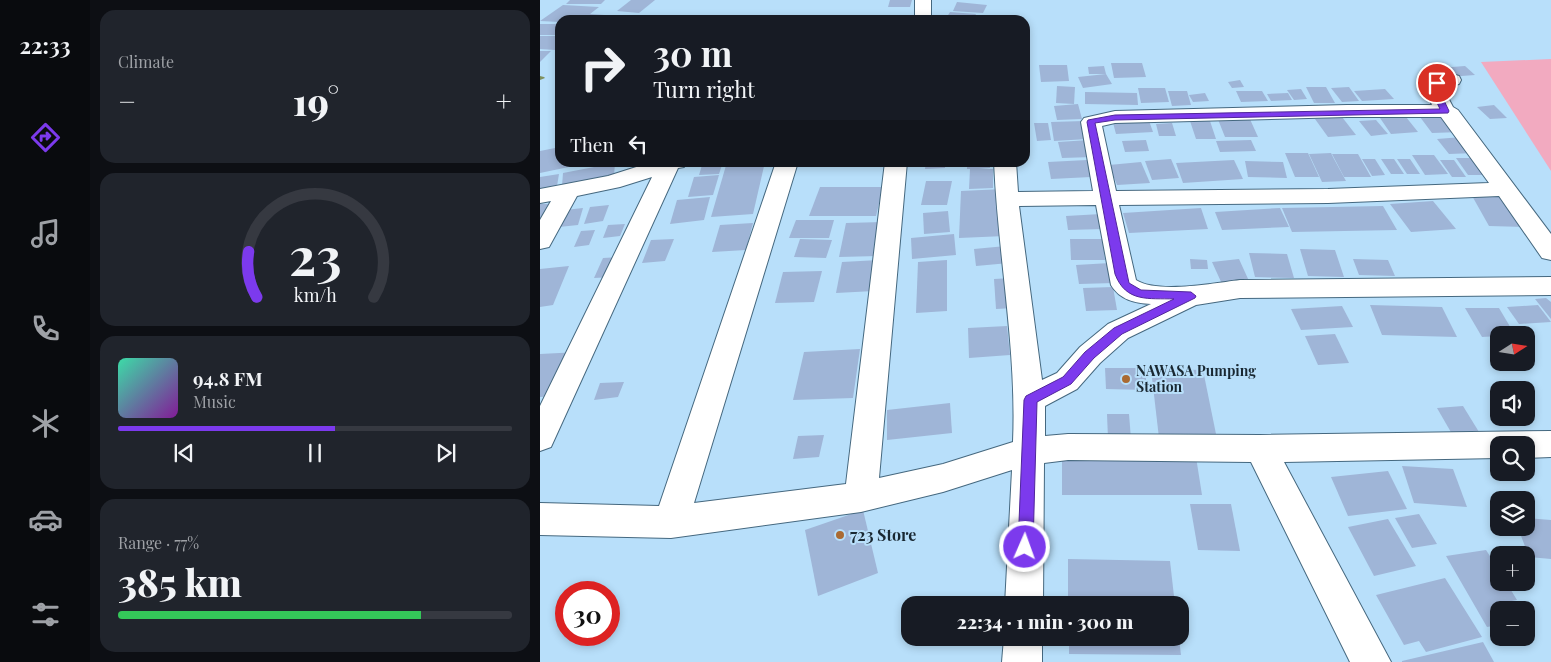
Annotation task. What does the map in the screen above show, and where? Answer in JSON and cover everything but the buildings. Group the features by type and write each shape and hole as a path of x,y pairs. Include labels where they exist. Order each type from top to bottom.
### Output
{"street":[{"path":"923,0 924,15"},
{"path":"1445,111 1434,88 1437,83 1452,80"},
{"path":"1551,252 1451,114 1445,111 1347,111 1115,117 1091,122 1124,285 1138,294 1191,296 1240,289 1551,286"},
{"path":"540,196 612,182 662,167"},
{"path":"540,438 671,167"},
{"path":"671,522 785,167"},
{"path":"861,497 895,167"},
{"path":"1005,167 1007,198 1030,400 1024,596"},
{"path":"1007,198 1328,196 1506,189"},
{"path":"540,241 568,195 569,190"},
{"path":"1030,400 1067,380 1090,355 1118,331 1191,296"},
{"path":"540,519 671,522 861,497 943,478 1028,450 1068,447 1260,449 1551,444"},
{"path":"1260,449 1371,662"},
{"path":"1022,662 1023,646"}],"shaded area":[{"path":"1551,59 1551,171 1481,62"}],"place":[{"name":"NAWASA Pumping Station","path":"1126,379"},
{"name":"723 Store","path":"840,535"}],"route":[{"path":"1025,547 1030,400 1067,380 1090,355 1118,331 1191,296 1138,294 1124,285 1091,130 1091,122 1115,117 1347,111 1445,111 1434,88 1437,83"}]}
